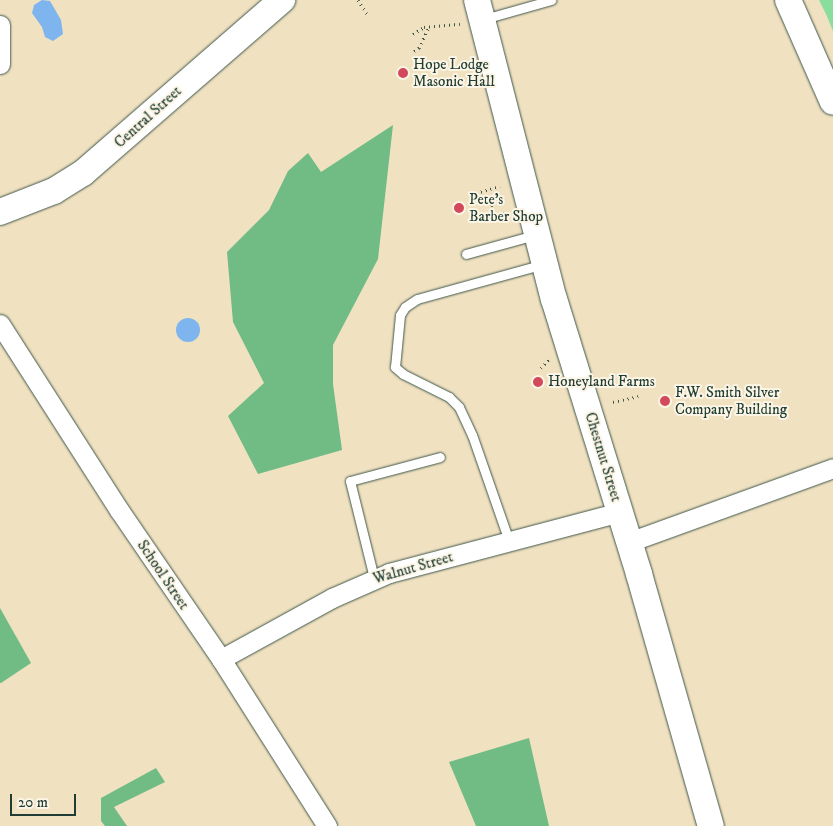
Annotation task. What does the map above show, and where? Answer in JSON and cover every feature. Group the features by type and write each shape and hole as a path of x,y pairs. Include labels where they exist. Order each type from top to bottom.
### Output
{"street":[{"name":"Central Street","path":"0,212 54,191 83,173 282,0"},
{"path":"788,4 833,102"},
{"name":"Chestnut Street","path":"474,14 544,264 629,542 711,826"},
{"path":"0,25 0,64"},
{"name":"School Street","path":"0,324 119,510 221,659 327,826"},
{"path":"629,542 833,468"},
{"name":"Walnut Street","path":"221,659 374,578 620,512"}],"lane":[{"path":"474,14 551,0"},
{"path":"466,254 536,235"},
{"path":"508,542 472,435 459,407 449,397 403,374 395,366 400,316 405,307 417,299 544,264"},
{"path":"374,578 350,481 440,457"}],"path":[{"path":"358,0 367,14"},
{"path":"413,34 429,27 474,14"},
{"path":"414,51 420,48 429,27"},
{"path":"476,193 508,184"},
{"path":"494,216 491,206 501,186"},
{"path":"484,219 515,211"},
{"path":"613,402 638,396"}],"green space":[{"path":"819,0 833,0 833,31 826,14"},
{"path":"393,125 378,259 333,345 333,384 342,450 258,474 228,416 264,383 233,322 227,252 269,210 288,171 308,153 321,172"},
{"path":"0,608 31,663 1,683 0,683"},
{"path":"529,738 549,826 476,826 449,762"},
{"path":"156,768 165,782 114,807 127,826 105,826 101,821 101,798"}],"water":[{"path":"42,0 50,1 61,20 63,34 53,41 45,37 42,27 32,13 34,5"},
{"path":"188,318 196,322 200,330 196,338 188,342 180,338 176,330 180,322"}],"place":[{"name":"Hope Lodge Masonic Hall","path":"403,73"},
{"name":"Pete's Barber Shop","path":"459,208"},
{"name":"Honeyland Farms","path":"538,382"},
{"name":"F.W. Smith Silver Company Building","path":"665,401"}]}
